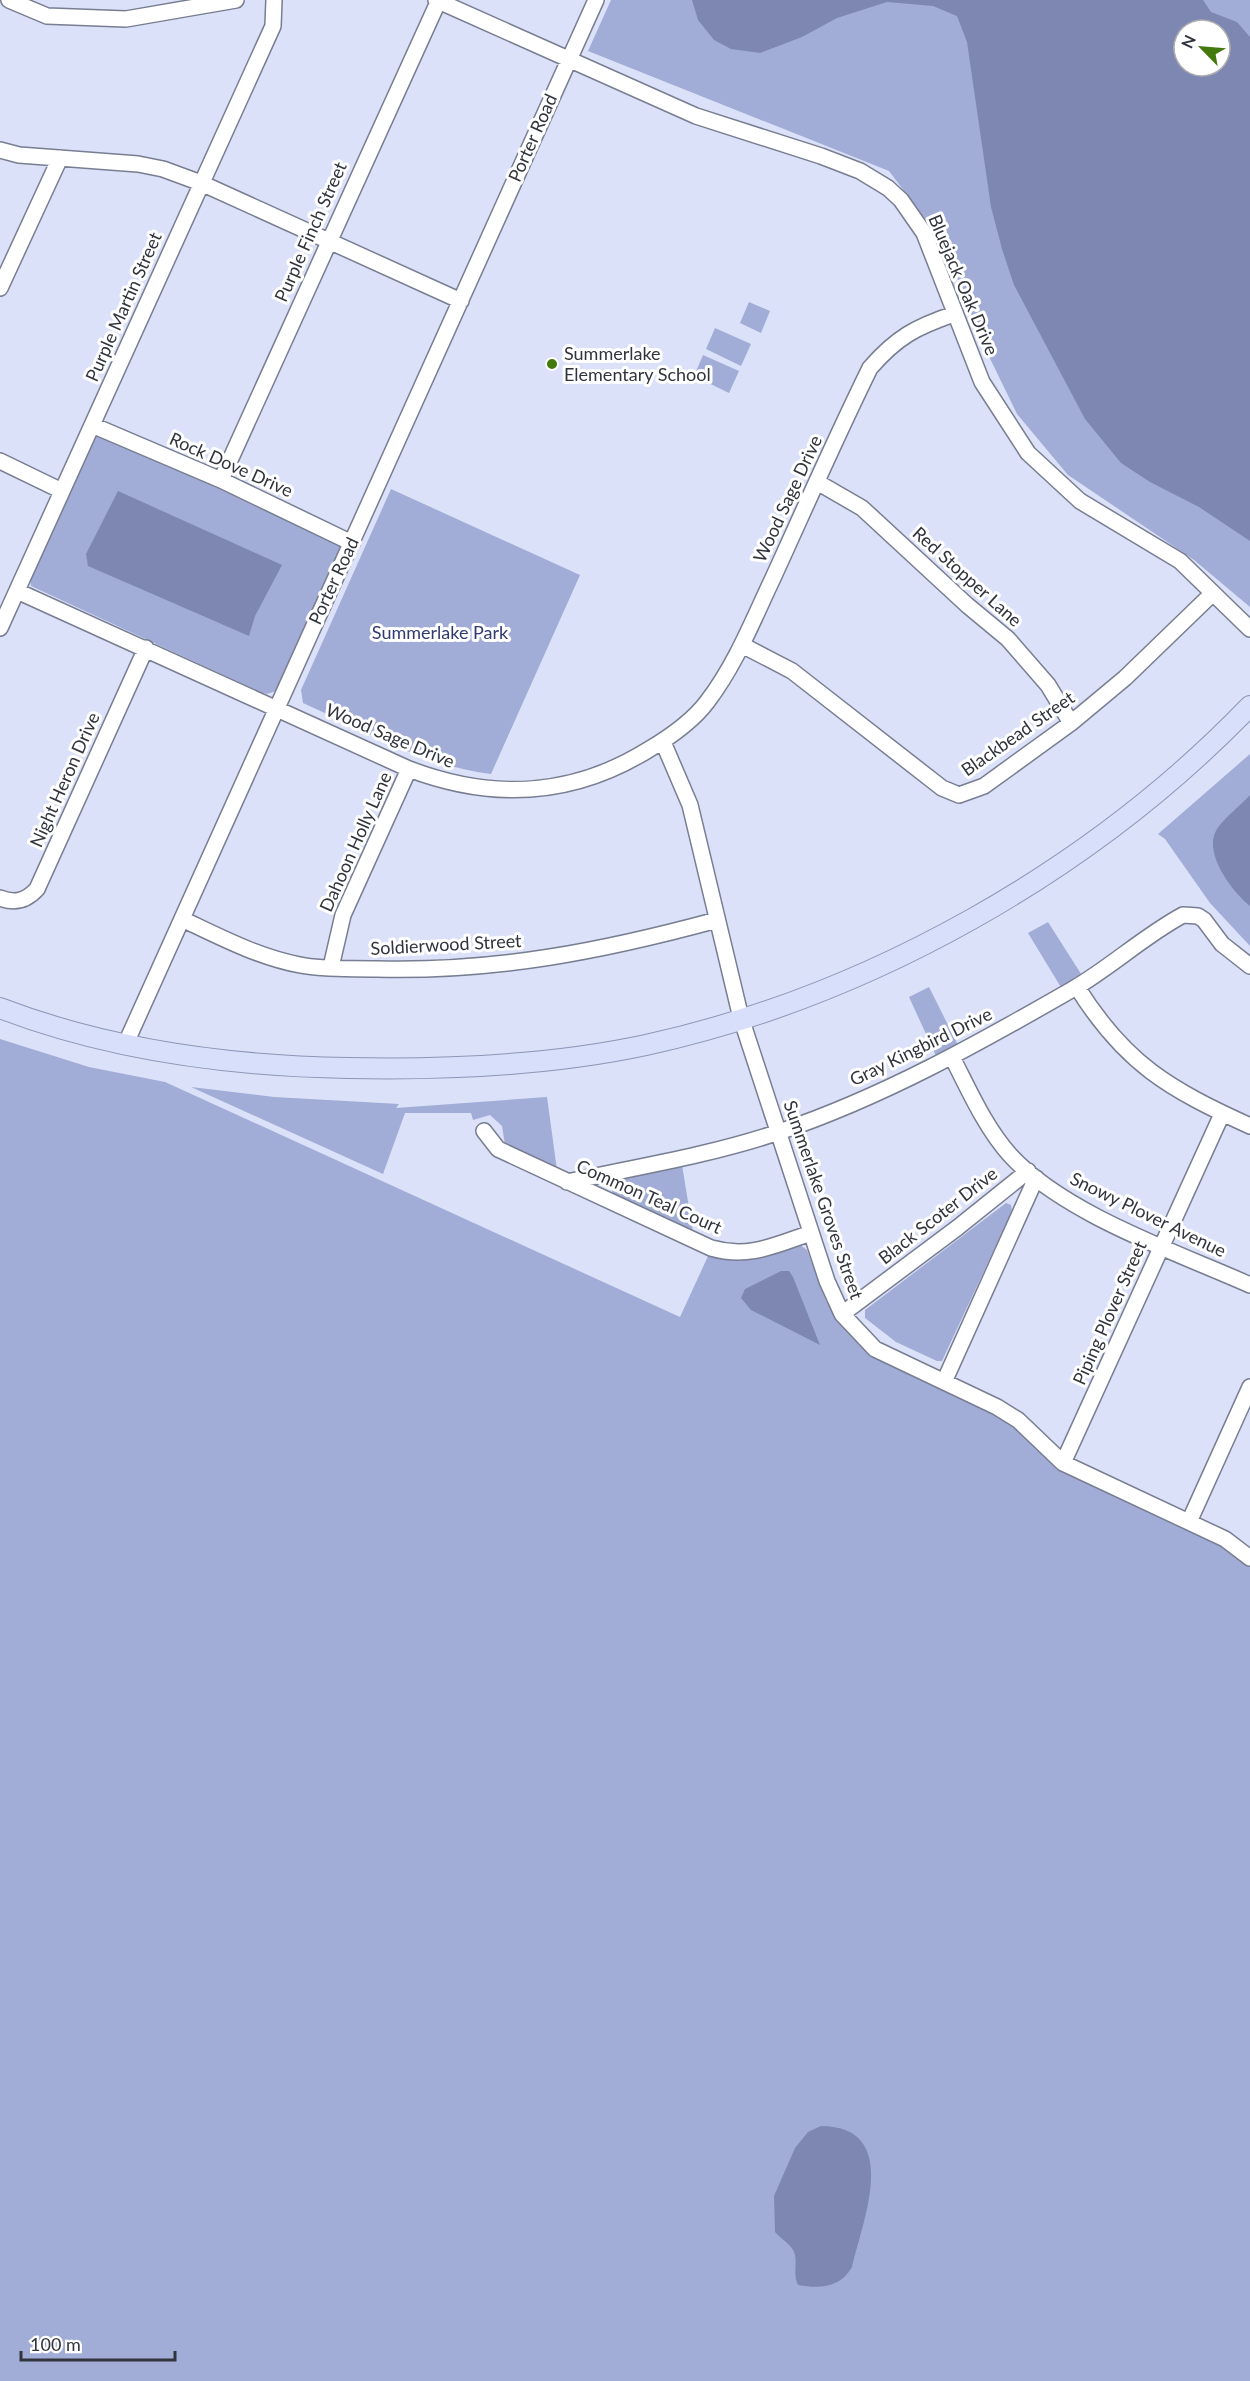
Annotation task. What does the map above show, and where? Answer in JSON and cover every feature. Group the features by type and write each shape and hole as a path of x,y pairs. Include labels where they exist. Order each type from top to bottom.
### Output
{"main road":[{"path":"0,1008 126,1044 216,1059 304,1067 417,1069 488,1066 646,1045 741,1018 866,972 948,932 1048,872 1120,822 1181,771 1250,706"}],"street":[{"path":"9,0 32,11 59,18 126,19 236,0"},
{"name":"Purple Martin Street","path":"0,628 273,26 274,0"},
{"name":"Bluejack Oak Drive","path":"438,0 568,61 696,116 850,167 888,188 913,216 924,233 982,382 1028,453 1080,501 1180,561 1250,629"},
{"name":"Purple Finch Street","path":"221,480 438,0"},
{"name":"Porter Road","path":"126,1044 596,0"},
{"path":"0,150 19,155 138,164 163,169 201,183 461,301"},
{"path":"0,288 60,158"},
{"name":"Wood Sage Drive","path":"17,591 410,769 444,782 471,787 536,789 597,777 663,742 684,726 707,703 742,645 870,368 889,346 905,334 954,314"},
{"name":"Rock Dove Drive","path":"92,425 221,480 352,543"},
{"path":"0,461 62,490"},
{"name":"Red Stopper Lane","path":"817,482 862,508 967,605 1008,639 1048,685 1071,723"},
{"name":"Blackbead Street","path":"742,645 792,671 942,788 959,795 984,786 1071,723 1125,678 1213,593"},
{"name":"Night Heron Drive","path":"0,898 11,902 19,901 30,897 37,889 146,648"},
{"name":"Summerlake Groves Street","path":"663,742 690,805 741,1018 830,1289 842,1314 875,1348 1006,1412 1063,1462 1226,1539 1250,1558"},
{"name":"Dahoon Holly Lane","path":"331,967 343,915 410,769"},
{"name":"Gray Kingbird Drive","path":"567,1182 680,1158 779,1132 883,1090 952,1057 1077,987 1182,915 1198,916 1204,920 1222,944 1250,966"},
{"name":"Soldierwood Street","path":"182,919 246,950 302,965 435,969 552,958 626,945 717,920"},
{"path":"1077,987 1101,1024 1139,1064 1174,1089 1250,1126"},
{"name":"Snowy Plover Avenue","path":"952,1057 986,1122 1011,1156 1032,1174 1073,1204 1250,1285"},
{"name":"Piping Plover Street","path":"1063,1462 1222,1114"},
{"name":"Common Teal Court","path":"483,1131 498,1149 728,1253 753,1252 811,1233"},
{"path":"944,1382 1032,1174"},
{"name":"Black Scoter Drive","path":"842,1314 1032,1174"},
{"path":"1189,1522 1250,1387"}],"green space":[{"path":"611,0 1250,0 1250,607 1194,560 1068,475 1017,414 981,340 944,244 889,171 588,51"},
{"path":"749,302 770,311 761,333 740,323"},
{"path":"715,328 751,344 741,366 706,349"},
{"path":"703,355 739,371 729,393 694,376"},
{"path":"97,435 106,436 338,541 340,546 338,557 276,691 267,694 260,692 31,586 30,577"},
{"name":"Summerlake Park","path":"391,489 580,575 491,774 466,770 418,755 303,703 301,690"},
{"path":"1250,754 1250,946 1210,903 1165,839 1158,834"},
{"path":"1048,922 1083,977 1062,989 1028,933"},
{"path":"929,987 959,1047 937,1058 909,997"},
{"path":"0,1039 89,1067 165,1082 680,1317 709,1254 744,1260 799,1244 807,1250 826,1301 859,1343 896,1367 1002,1417 1060,1467 1217,1541 1250,1566 1250,2381 0,2381"},
{"path":"191,1087 274,1097 399,1104 396,1108 547,1097 557,1170 505,1145 502,1126 490,1115 473,1120 471,1113 405,1113 383,1174"},
{"path":"682,1165 693,1232 614,1197 612,1183 615,1179"},
{"path":"1006,1203 1011,1205 1012,1211 942,1361 937,1361 896,1342 865,1318 865,1310"}],"shaded area":[{"path":"692,0 1203,0 1211,12 1227,18 1172,18 1172,78 1232,78 1232,20 1237,22 1250,37 1250,541 1199,507 1150,482 1121,463 1085,419 1014,285 1002,249 991,207 967,42 957,16 933,6 887,2 837,18 802,37 760,53 731,49 714,40 698,20"},
{"path":"118,491 282,565 255,616 249,636 88,566 86,554"},
{"path":"1250,795 1250,906 1235,891 1221,871 1213,849 1213,838 1224,820"},
{"path":"781,1271 789,1271 793,1277 820,1345 751,1310 741,1298 745,1289"},
{"path":"821,2126 846,2130 862,2142 869,2158 871,2179 868,2202 852,2267 842,2279 835,2283 814,2287 798,2285 795,2254 775,2232 774,2196 795,2148 808,2132"}],"place":[{"name":"Summerlake Elementary School","path":"552,364"}]}
